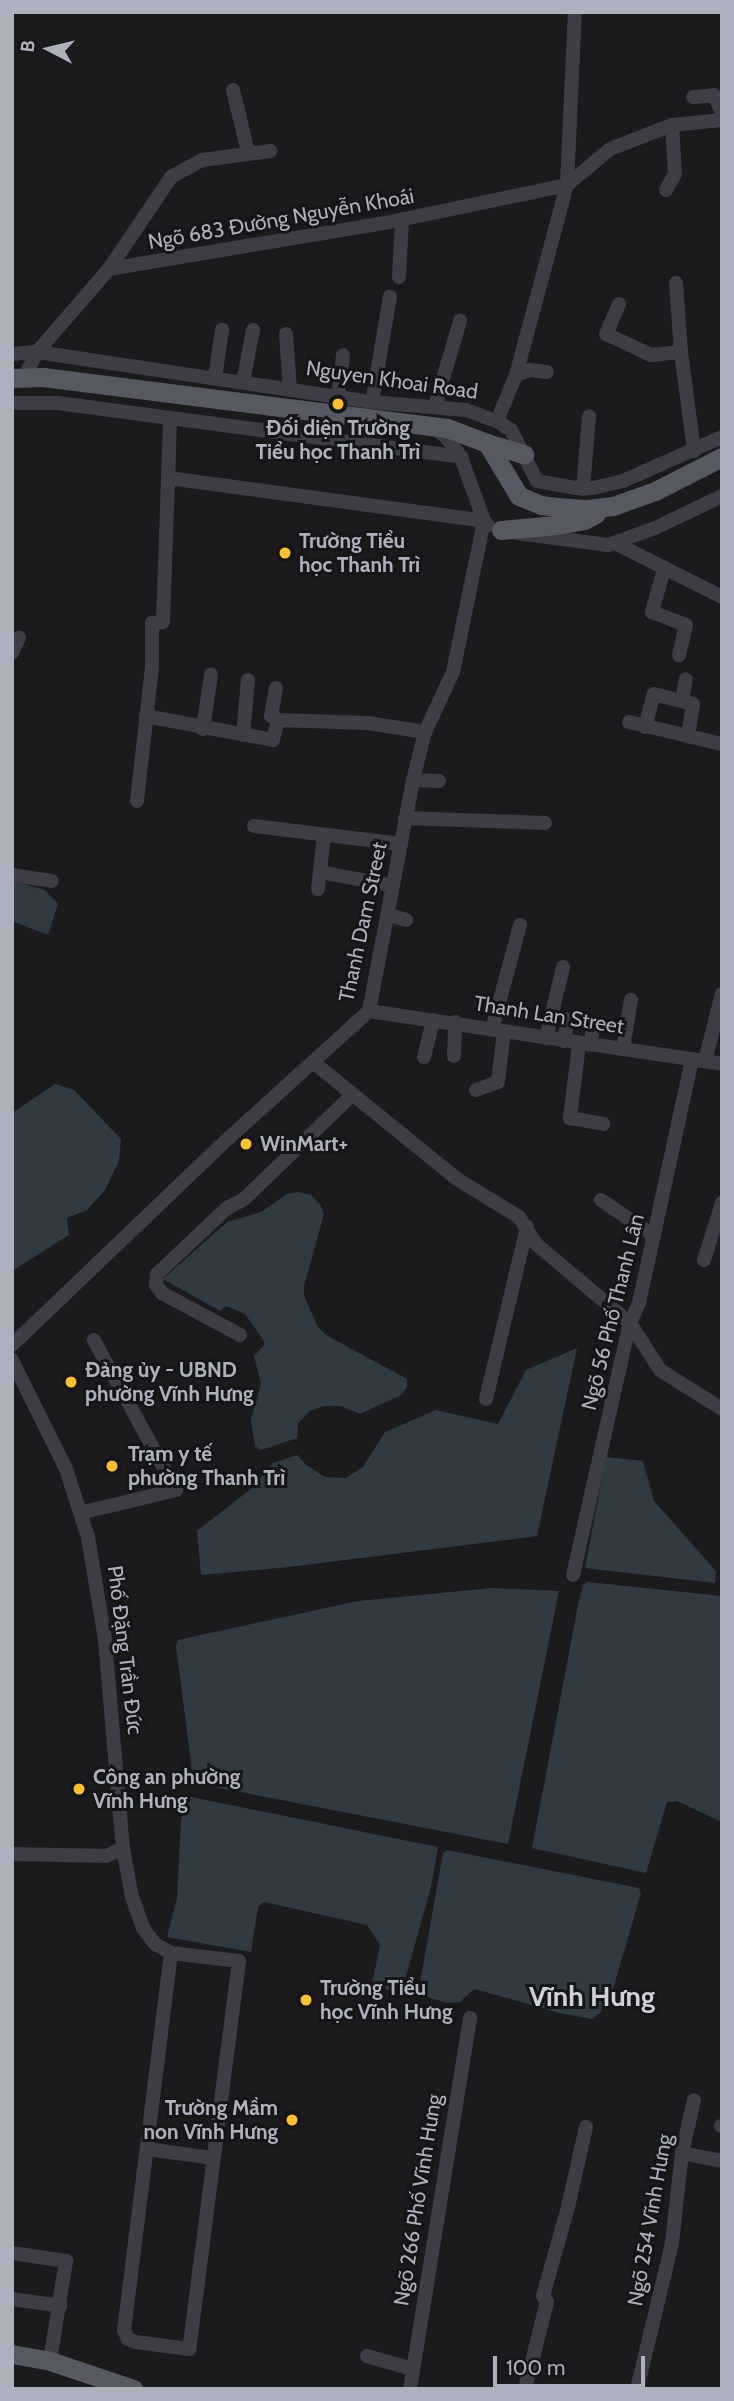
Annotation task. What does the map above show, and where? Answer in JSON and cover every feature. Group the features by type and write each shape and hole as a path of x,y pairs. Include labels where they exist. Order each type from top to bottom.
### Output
{"main road":[{"name":"Nguyen Khoai Road","path":"19,377 432,426 466,432 487,443 524,454"},
{"path":"487,443 512,488 528,501 557,507 604,508"},
{"path":"492,526 584,520 604,508 655,491 722,457"},
{"path":"12,2354 50,2361 133,2389"}],"street":[{"path":"497,421 516,375 567,185 575,12"},
{"path":"233,90 248,152"},
{"path":"693,97 714,95 722,112"},
{"path":"567,185 610,149 672,125 722,120"},
{"path":"666,190 675,174 672,125"},
{"path":"19,377 37,352 109,269 171,177 202,160 270,151"},
{"name":"Ngõ 683 Đường Nguyễn Khoái","path":"109,269 402,219 567,185"},
{"path":"399,277 402,219"},
{"path":"676,283 681,352 694,451"},
{"path":"372,402 390,297"},
{"path":"619,304 606,334 651,355 681,352"},
{"path":"435,406 460,321"},
{"path":"215,378 222,330"},
{"path":"243,382 253,330"},
{"path":"286,334 290,389"},
{"name":"Nguyen Khoai Road","path":"12,354 37,352 372,402 435,406 474,412 511,430 537,481 583,489 623,481 722,437"},
{"path":"338,397 343,355"},
{"path":"516,375 530,370 547,372"},
{"path":"12,403 58,403 461,457"},
{"path":"583,489 589,416"},
{"path":"137,801 152,623 163,622 170,418"},
{"path":"432,426 446,437 461,457 492,526"},
{"path":"168,478 492,526 566,541 615,543 722,597"},
{"path":"615,543 722,496"},
{"name":"Thanh Dam Street","path":"12,1345 369,1011 405,818 425,732 453,672 492,526"},
{"path":"664,569 652,612 686,625 679,654"},
{"path":"12,653 19,638"},
{"path":"203,729 211,675"},
{"path":"682,701 686,679"},
{"path":"243,735 248,680"},
{"path":"276,688 271,716 278,720 367,723 425,732"},
{"path":"645,727 653,694 693,704 688,737"},
{"path":"146,716 203,729 273,740 278,720"},
{"path":"629,722 722,744"},
{"path":"414,780 439,781"},
{"path":"405,818 545,823"},
{"path":"254,827 401,844"},
{"path":"318,889 324,835"},
{"path":"320,872 393,886"},
{"path":"12,875 52,881"},
{"path":"389,915 406,920"},
{"path":"476,1090 498,1082 498,1030 520,925"},
{"path":"546,1038 563,967"},
{"name":"Ngõ 56 Phố Thanh Lân","path":"573,1575 630,1323 639,1303 699,1060 722,994"},
{"path":"623,1049 631,1000"},
{"name":"Thanh Lan Street","path":"369,1011 722,1064"},
{"path":"564,1041 568,1018"},
{"path":"424,1057 433,1020"},
{"path":"454,1056 455,1022"},
{"path":"594,1024 584,1044 570,1118 603,1124"},
{"path":"313,1062 457,1179 520,1217 535,1243 630,1323 660,1370 722,1409"},
{"path":"240,1335 162,1293 156,1285 157,1275 227,1208 243,1200 352,1095"},
{"path":"601,1200 654,1236"},
{"path":"704,1260 722,1203"},
{"path":"486,1399 527,1227"},
{"path":"80,1513 176,1490 94,1340"},
{"name":"Phố Đặng Trần Đức","path":"12,1360 66,1469 80,1513 96,1580 105,1640 123,1848 132,1897 143,1928 155,1944 171,1953"},
{"path":"12,1854 106,1856 123,1848"},
{"path":"171,1953 239,1961 189,2349 135,2342 128,2339 124,2330 147,2149 171,1953"},
{"name":"Ngõ 266 Phố Vĩnh Hưng","path":"410,2389 470,2018"},
{"name":"Ngõ 254 Vĩnh Hưng","path":"637,2389 671,2243 682,2153 694,2100"},
{"path":"525,2389 547,2302 543,2296 568,2207 586,2127"},
{"path":"147,2149 213,2158"},
{"path":"682,2153 722,2161"},
{"path":"12,2253 66,2261 61,2306 50,2361"},
{"path":"12,2299 61,2306"},
{"path":"367,2356 412,2370"}],"shaded area":[{"path":"12,881 45,890 58,904 48,935 12,921"},
{"path":"55,1084 74,1090 121,1139 119,1161 105,1190 87,1210 67,1218 69,1235 12,1271 12,1113"},
{"path":"298,1192 311,1195 320,1204 324,1214 304,1286 304,1296 318,1327 326,1335 407,1379 407,1387 401,1395 360,1414 341,1406 324,1406 310,1411 298,1423 297,1438 261,1450 255,1446 251,1419 261,1384 254,1356 265,1344 262,1338 245,1314 226,1306 220,1311 163,1279 227,1222 261,1212 287,1194"},
{"path":"577,1348 537,1536 289,1567 201,1575 197,1531 252,1488 273,1463 297,1455 305,1464 325,1477 346,1478 363,1467 385,1432 436,1410 498,1424 526,1370"},
{"path":"606,1457 643,1461 654,1501 716,1571 715,1583 585,1568"},
{"path":"588,1582 722,1596 722,1822 677,1801 667,1802 646,1873 532,1848 578,1605 583,1585"},
{"path":"492,1588 559,1591 508,1844 199,1784 193,1778 176,1646 178,1640 358,1601"},
{"path":"186,1796 438,1847 431,1887 401,1994 372,1984 380,1945 367,1925 264,1902 258,1907 251,1952 167,1937 177,1898 181,1820"},
{"path":"447,1850 639,1888 641,1893 611,1996 600,2013 592,2019 559,2013 474,1989 460,2002 447,2003 418,1994 443,1853"}],"place":[{"name":"Đối diện Trường Tiểu học Thanh Trì","path":"338,404"},
{"name":"Trường Tiểu học Thanh Trì","path":"285,553"},
{"name":"WinMart+","path":"246,1144"},
{"name":"Đảng ủy - UBND phường Vĩnh Hưng","path":"71,1382"},
{"name":"Trạm y tế phường Thanh Trì","path":"112,1466"},
{"name":"Công an phường Vĩnh Hưng","path":"79,1789"},
{"name":"Trường Tiểu học Vĩnh Hưng","path":"306,2000"},
{"name":"Trường Mầm non Vĩnh Hưng","path":"292,2120"}],"district":[{"name":"Vĩnh Hưng","path":"592,1996"}]}
